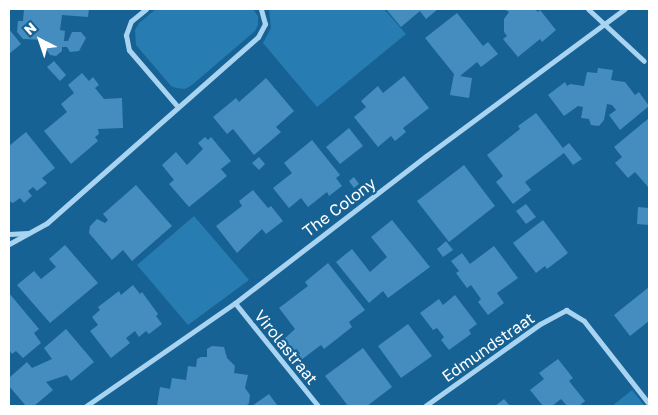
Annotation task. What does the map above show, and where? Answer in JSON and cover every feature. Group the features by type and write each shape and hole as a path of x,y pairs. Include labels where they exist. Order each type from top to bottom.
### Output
{"street":[{"path":"146,9 131,21 126,35 129,50 178,107"},
{"path":"9,244 47,223 258,37 265,24 261,9"},
{"path":"588,9 644,61"},
{"name":"The Colony","path":"86,406 235,302 426,156 625,9"},
{"path":"9,234 31,233"},
{"name":"Virolastraat","path":"235,302 318,406"},
{"name":"Edmundstraat","path":"425,406 540,324 566,310 584,321 649,404"}],"shaded area":[{"path":"156,9 253,9 258,16 258,25 255,31 192,85 185,89 176,88 171,86 136,45 135,30 139,23"},
{"path":"269,9 384,9 406,34 317,107 263,43 271,28"},
{"path":"194,216 249,280 188,325 137,265"},
{"path":"632,390 645,406 612,406"}],"building":[{"path":"24,9 89,9 88,17 62,15 60,30 65,31 64,41 68,41 72,32 81,32 86,38 79,51 70,52 67,47 62,47 62,51 56,56 50,55 46,49 46,40 23,39 17,32 18,21 23,21"},
{"path":"386,9 438,9 426,19 420,11 401,27"},
{"path":"504,9 535,9 538,12 540,10 556,30 542,42 540,39 518,57 503,39 507,36 504,32 504,19 509,12"},
{"path":"457,13 483,46 488,42 498,54 481,67 477,62 460,76 472,78 469,98 450,95 454,74 425,38"},
{"path":"9,29 21,44 9,54"},
{"path":"54,61 66,75 60,81 47,67"},
{"path":"598,68 613,70 611,80 625,82 635,95 639,92 649,106 620,130 609,115 616,110 612,105 607,104 604,120 599,126 591,125 589,119 581,118 583,107 578,106 564,116 548,95 565,82 567,86 570,84 584,86 587,72 597,73"},
{"path":"82,73 89,81 93,77 99,85 95,88 104,99 122,98 123,128 98,129 99,134 95,137 98,141 71,164 44,131 67,112 61,104 74,93 68,85"},
{"path":"404,76 429,108 403,128 406,132 395,141 391,136 378,147 354,117 366,107 361,101 378,86 383,93"},
{"path":"266,78 294,111 276,127 281,132 254,155 233,129 227,134 213,117 236,98 239,102"},
{"path":"536,113 563,148 569,143 582,159 573,165 564,153 525,182 531,190 513,204 496,182 503,176 487,155 520,129 518,126"},
{"path":"649,118 648,187 635,172 628,178 615,163 622,157 614,147"},
{"path":"349,128 363,146 340,164 326,147"},
{"path":"26,132 55,168 42,178 47,183 37,191 33,187 28,191 32,196 24,203 20,198 13,203 9,201 9,146"},
{"path":"205,137 208,140 211,137 231,161 221,169 227,176 189,207 169,184 174,180 162,165 176,152 187,165 203,149 198,143"},
{"path":"312,140 340,175 336,178 342,186 329,196 327,192 308,207 301,198 289,208 273,188 292,173 284,163"},
{"path":"259,157 265,164 259,170 252,163"},
{"path":"464,165 495,206 449,242 417,201"},
{"path":"354,177 359,184 354,188 349,181"},
{"path":"136,185 172,226 132,261 123,250 112,260 89,233 90,226 97,219 105,223 108,220 103,214"},
{"path":"253,190 268,208 271,206 283,221 266,234 262,229 237,253 216,226 242,206 239,201"},
{"path":"526,204 536,217 526,224 516,211"},
{"path":"638,207 649,208 649,225 637,224"},
{"path":"392,220 430,267 388,298 383,291 369,303 336,262 352,249 370,272 387,257 371,237"},
{"path":"543,220 568,253 547,269 545,266 536,273 513,243"},
{"path":"446,241 453,250 443,257 437,249"},
{"path":"65,245 98,283 50,323 17,285 34,271 41,279 56,267 49,259"},
{"path":"494,246 518,278 497,293 504,303 488,315 478,302 481,299 471,285 467,288 456,273 459,271 451,261 462,253 470,264"},
{"path":"328,263 365,310 349,322 352,327 324,349 321,345 301,360 284,339 295,329 279,308 308,286 305,282"},
{"path":"133,285 140,294 142,292 158,314 156,316 162,324 149,334 146,331 139,337 135,331 126,338 130,343 111,358 90,331 98,325 92,317 100,310 98,307 119,291 121,295"},
{"path":"649,287 649,321 630,336 614,315"},
{"path":"9,293 39,329 34,333 41,343 23,358 16,351 12,354 9,350"},
{"path":"455,295 477,324 469,330 471,334 449,350 441,340 444,337 437,328 433,330 420,313 439,299 443,305"},
{"path":"408,324 432,356 401,378 378,346"},
{"path":"66,329 94,362 71,381 67,375 46,382 53,390 34,406 26,406 9,386 9,378 27,362 32,368 52,359 44,348"},
{"path":"212,346 224,347 227,358 235,366 234,373 248,375 245,388 250,395 249,403 246,406 157,406 160,387 170,389 172,378 186,380 188,366 196,367 197,359 207,357 207,349"},
{"path":"363,348 392,387 367,406 348,406 325,376"},
{"path":"558,359 573,378 569,381 585,401 579,406 567,406 561,399 552,406 543,406 530,390 544,379 539,373"},
{"path":"269,394 277,405 252,406"},
{"path":"504,399 510,406 495,406"}]}
